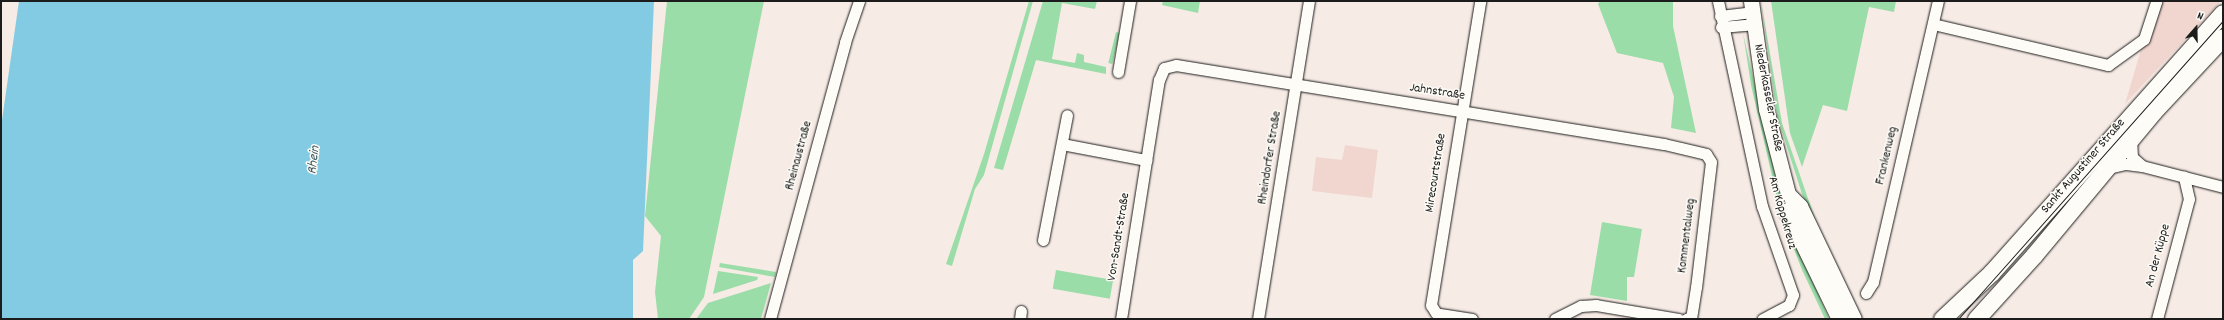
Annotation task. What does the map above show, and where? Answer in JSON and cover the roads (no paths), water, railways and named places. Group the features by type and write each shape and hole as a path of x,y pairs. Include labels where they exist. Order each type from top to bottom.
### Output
{"main road":[{"name":"Niederkasseler Straße","path":"1752,12 1766,108 1788,194 1787,212 1839,319"},
{"name":"Sankt Augustiner Straße","path":"1942,319 1991,273 2223,13"},
{"name":"Sankt Augustiner Straße","path":"1976,319 2108,168 2131,138 2223,37"},
{"name":"Niederkasseler Straße","path":"1788,194 1800,206 1854,319"}],"street":[{"name":"Rheinaustraße","path":"770,319 844,42 859,1"},
{"path":"1118,72 1130,1"},
{"name":"Rheindorfer Straße","path":"1258,319 1297,85 1309,1"},
{"name":"Mirecourtstraße","path":"1472,319 1436,313 1431,304 1480,1"},
{"name":"Am Köppekreuz","path":"1718,1 1720,21 1762,206 1793,295 1790,305 1763,319"},
{"name":"Frankenweg","path":"1866,293 1873,282 1938,1"},
{"path":"1933,24 2108,65 2144,39 2156,1"},
{"path":"1720,21 1752,12"},
{"name":"Jahnstraße","path":"1164,68 1176,65 1462,110 1706,154"},
{"name":"Von-Sandt-Straße","path":"1121,319 1146,160 1164,68"},
{"path":"1043,240 1068,115"},
{"path":"2131,138 2132,157 2142,166"},
{"path":"1062,144 1146,160"},
{"name":"Kommentalweg","path":"1686,319 1691,317 1696,287 1711,162 1706,154"},
{"path":"2108,168 2126,164 2142,166 2223,188"},
{"name":"An der Küppe","path":"2157,319 2189,199 2184,177"},
{"path":"2189,199 2207,183"},
{"path":"1555,319 1581,306 1596,305 1679,319"}],"water":[{"name":"Rhein","path":"19,1 654,1 643,251 633,260 633,319 1,319 1,127"}],"tram line":[{"path":"1958,319 2223,21"}]}
